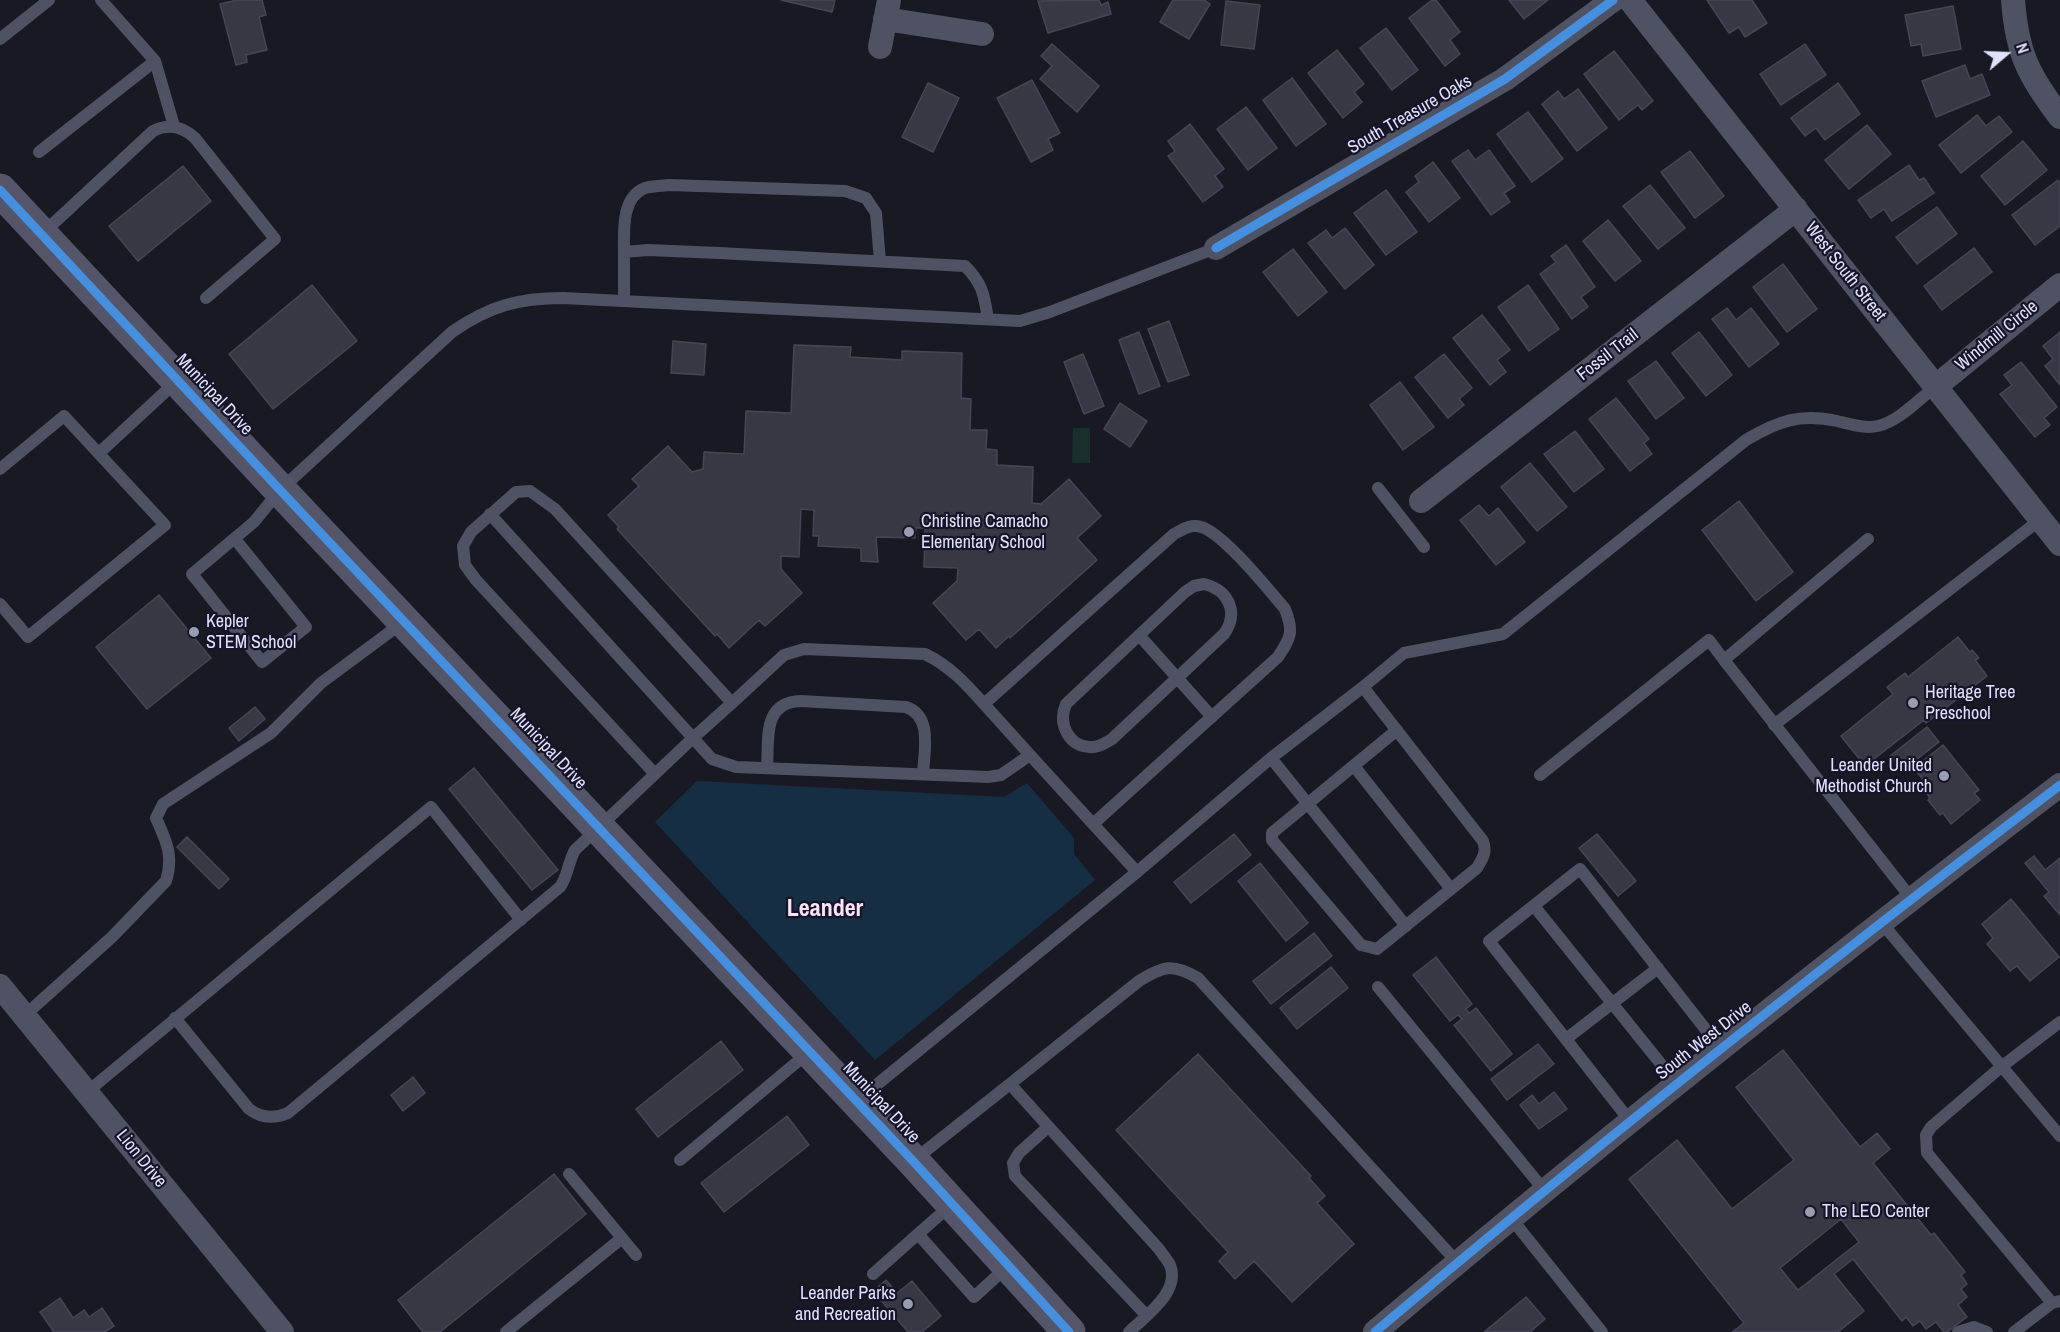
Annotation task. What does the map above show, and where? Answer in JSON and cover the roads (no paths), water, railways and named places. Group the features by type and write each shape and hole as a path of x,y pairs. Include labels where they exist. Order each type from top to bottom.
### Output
{"street":[{"name":"South Treasure Oaks","path":"1216,248 1505,79 1612,0"},
{"name":"West South Street","path":"1630,0 2060,544"},
{"path":"2013,0 2022,56 2036,85 2060,117"},
{"path":"880,48 887,10 982,34"},
{"name":"Municipal Drive","path":"0,190 913,1161 1008,1266 1062,1330"},
{"name":"Fossil Trail","path":"1421,501 1796,209"},
{"name":"Windmill Circle","path":"1935,387 2060,285"},
{"name":"South West Drive","path":"1375,1332 1630,1121 1881,921 2060,785"},
{"name":"Lion Drive","path":"0,987 282,1332"}],"lane":[{"path":"0,39 49,0"},
{"path":"101,0 155,62 174,126"},
{"path":"39,152 155,62"},
{"path":"42,234 153,131 162,127 174,126 186,130 195,138 275,239 206,298"},
{"path":"624,301 626,211 634,195 645,188 669,185 845,191 866,198 876,213 880,261"},
{"path":"235,539 306,627 262,662 192,574 254,522 280,490 452,332 471,319 513,302 537,298 624,301 1020,321 1216,248"},
{"path":"624,252 648,250 965,266 980,282 988,319"},
{"path":"99,453 178,381"},
{"path":"857,1101 1137,872 1271,758 1404,653 1503,634 1730,453 1761,431 1781,422 1798,418 1815,418 1863,427 1877,426 1891,421 1935,387"},
{"path":"0,469 64,416 165,525 28,637 0,603"},
{"path":"1378,488 1424,547"},
{"path":"656,774 476,580 465,565 463,546 471,532 490,514 516,492 530,491 555,509 732,703"},
{"path":"1401,518 1421,501"},
{"path":"490,514 712,759 736,767 988,777 1001,775 1030,755"},
{"path":"1774,725 2041,519"},
{"path":"984,704 1174,534 1187,527 1200,527 1218,536 1286,609 1291,637 1278,657 1093,824"},
{"path":"1724,660 1868,539"},
{"path":"1204,584 1215,587 1229,604 1232,616 1230,626 1177,677 1112,739 1102,745 1091,747 1079,744 1069,737 1062,714 1066,704 1185,592 1194,586 1204,584"},
{"path":"24,1016 112,937 166,881 170,848 156,818 163,804 271,733 321,683 404,621"},
{"path":"1139,634 1212,717"},
{"path":"1540,775 1709,640 1911,898"},
{"path":"175,1018 249,1109 261,1116 282,1116 561,887 575,850 784,655 804,649 926,654 942,662 957,674 1137,872"},
{"path":"1363,687 1397,730 1483,841 1485,849 1477,868 1377,949 1361,945 1272,840 1272,832 1397,730"},
{"path":"767,768 771,719 775,711 792,701 801,701 913,709 922,720 924,728 923,774"},
{"path":"1271,758 1406,926"},
{"path":"1354,766 1451,889"},
{"path":"87,1092 431,807 521,920"},
{"path":"1630,1121 1489,941 1580,869 1721,1049"},
{"path":"1534,906 1677,1084"},
{"path":"1881,921 2060,1136"},
{"path":"913,1161 1139,981 1154,971 1168,967 1183,969 1198,978 1457,1262"},
{"path":"1566,1039 1658,968"},
{"path":"1378,987 1544,1190"},
{"path":"2014,1332 2056,1302 1927,1153 1926,1135 1931,1127 2001,1067 2060,1022"},
{"path":"680,1160 810,1051"},
{"path":"1010,1084 1159,1249 1170,1266 1172,1280 1164,1297 1129,1332"},
{"path":"1048,1127 1019,1153 1013,1163 1015,1176 1146,1315"},
{"path":"569,1174 636,1255"},
{"path":"873,1274 952,1204"},
{"path":"1511,1218 1602,1332"},
{"path":"918,1234 974,1298 1008,1266"},
{"path":"506,1332 622,1238"},
{"path":"1958,1332 1974,1328 1987,1332"}],"water":[{"path":"697,781 1004,797 1027,783 1074,838 1074,854 1095,880 875,1060 655,822"}],"place":[{"name":"Christine Camacho Elementary School","path":"909,532"},
{"name":"Kepler STEM School","path":"194,632"},
{"name":"Heritage Tree Preschool","path":"1913,703"},
{"name":"Leander United Methodist Church","path":"1944,776"},
{"name":"The LEO Center","path":"1810,1212"},
{"name":"Leander Parks and Recreation","path":"908,1304"}],"district":[{"name":"Leander","path":"825,910"}]}
